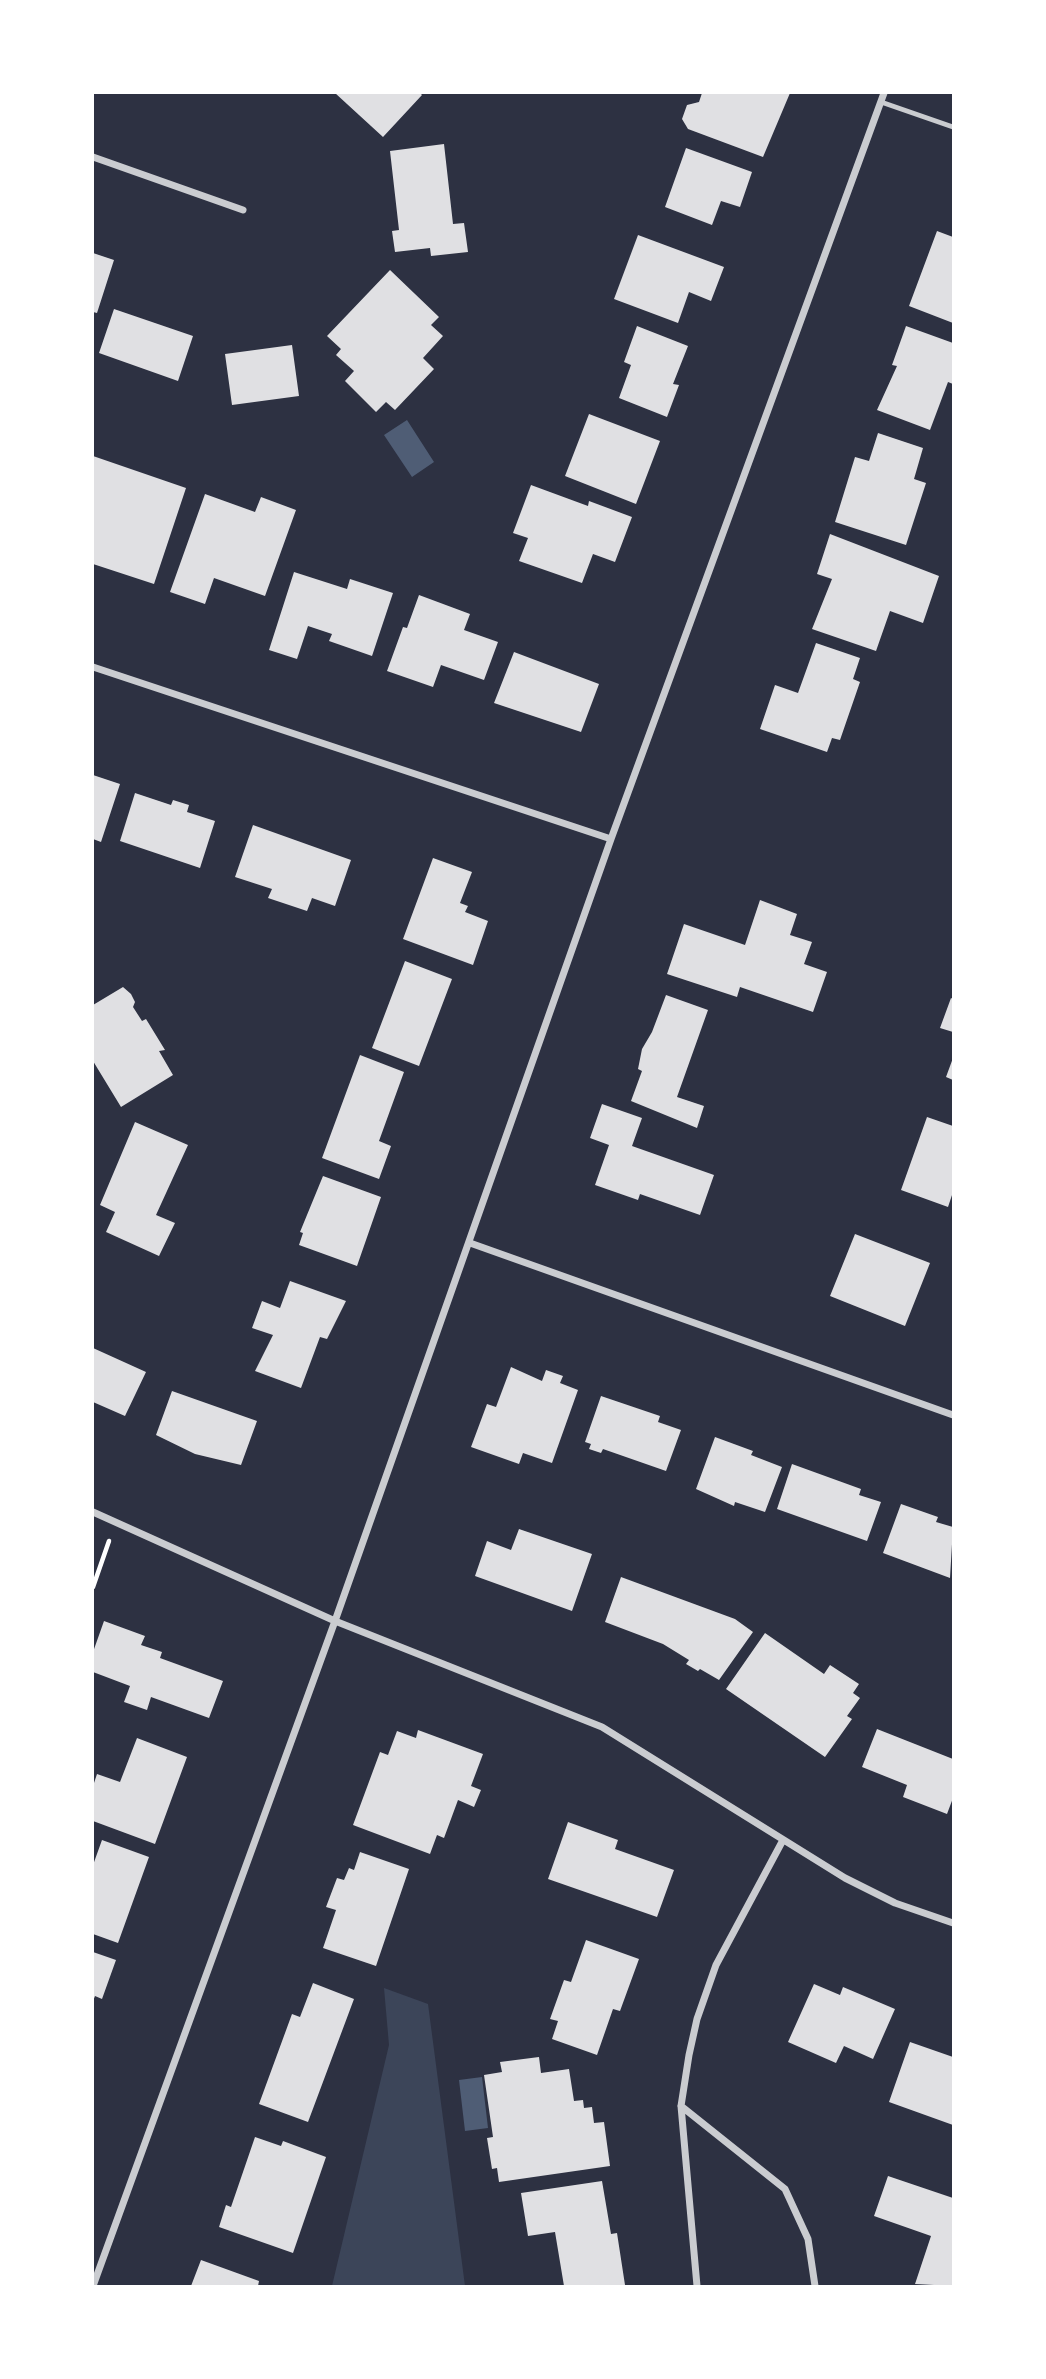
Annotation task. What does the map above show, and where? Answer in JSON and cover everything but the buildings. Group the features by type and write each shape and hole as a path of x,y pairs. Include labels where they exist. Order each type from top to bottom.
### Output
{"street":[{"path":"93,2286 335,1621 611,839 884,93"},
{"path":"93,157 243,210"},
{"path":"93,667 611,839"},
{"path":"470,1243 953,1415"},
{"path":"93,1513 335,1621 602,1727 868,1890 953,1923"},
{"path":"697,2286 681,2106 696,2019 706,1990 783,1840"},
{"path":"681,2106 785,2189 808,2239 815,2286"}],"lane":[{"path":"881,102 953,127"}],"path":[{"path":"93,1587 116,1523"}],"shaded area":[{"path":"407,420 434,462 412,477 384,435"},
{"path":"384,1988 428,2004 465,2286 332,2286 389,2045"},
{"path":"482,2077 488,2128 465,2131 459,2080"}]}
